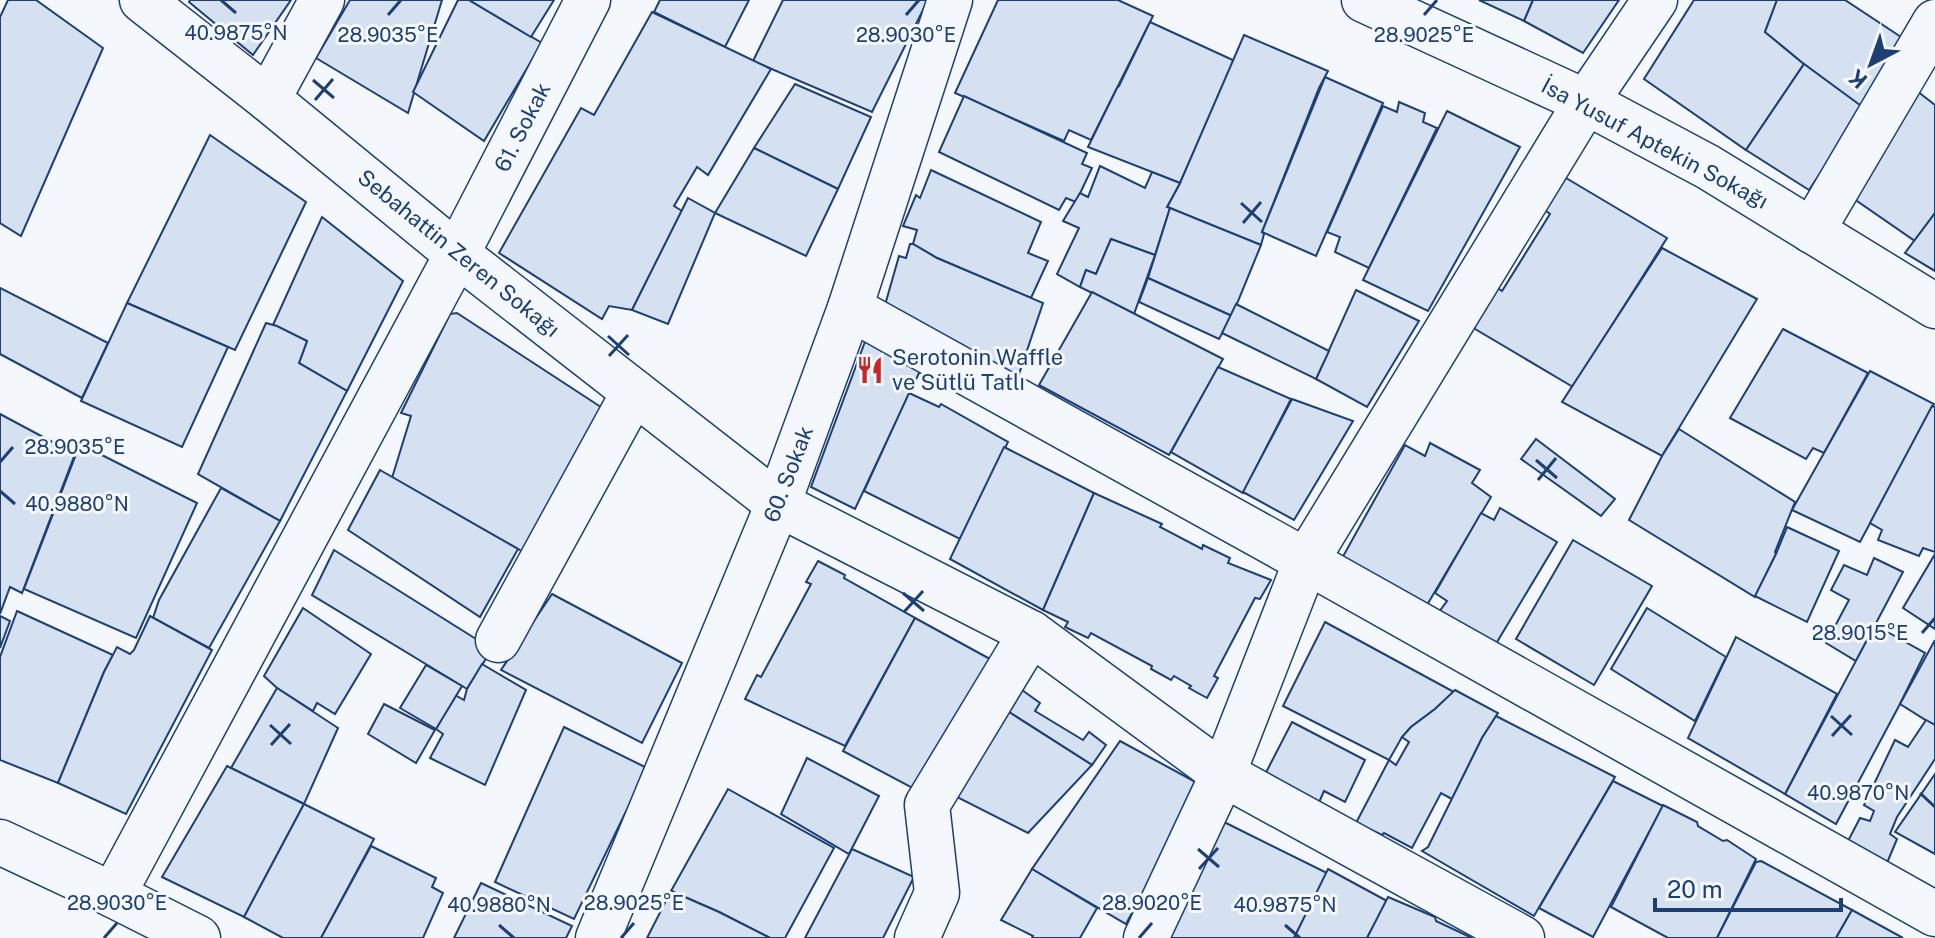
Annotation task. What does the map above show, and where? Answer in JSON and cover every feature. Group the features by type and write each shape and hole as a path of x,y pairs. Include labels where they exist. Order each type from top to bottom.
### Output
{"street":[{"name":"Sebahattin Zeren Sokağı","path":"142,0 457,254 778,504 1031,633 1223,774 1522,938"},
{"path":"268,99 322,0"},
{"name":"61. Sokak","path":"113,895 457,254 588,0"},
{"name":"60. Sokak","path":"598,938 778,504 850,308 950,0"},
{"name":"İsa Yusuf Aptekin Sokağı","path":"1364,0 1586,102 1708,167 1935,306"},
{"path":"1146,938 1223,774 1306,561 1586,102 1655,0"},
{"path":"1812,231 1935,22"},
{"path":"850,308 1935,914"},
{"path":"498,640 634,392"},
{"path":"917,938 937,893 927,805 1031,633"},
{"path":"0,842 193,937"}],"building":[{"path":"8,0 36,0 103,48 21,236 0,223 0,17"},
{"path":"190,0 291,0 253,55"},
{"path":"350,0 442,0 408,113 316,58"},
{"path":"458,0 469,0 542,43 484,141 413,92"},
{"path":"469,0 554,0 531,37"},
{"path":"660,0 749,0 725,47 654,12"},
{"path":"783,0 928,0 872,112 753,61"},
{"path":"998,0 1118,0 1153,16 1091,140 1069,130 1064,141 955,93"},
{"path":"1479,0 1533,0 1524,21"},
{"path":"1533,0 1619,0 1583,53 1524,21"},
{"path":"1694,0 1777,0 1765,32 1804,64 1746,150 1644,79"},
{"path":"1777,0 1845,0 1904,39 1860,106 1765,32"},
{"path":"652,12 771,69 708,175 697,167 674,206 682,211 632,310 609,306 602,319 499,253 581,108 594,115"},
{"path":"1150,22 1235,61 1180,183 1088,147"},
{"path":"1244,35 1328,71 1262,232 1261,245 1167,207"},
{"path":"1804,64 1864,108 1809,190 1746,150"},
{"path":"1325,77 1383,103 1316,256 1262,232"},
{"path":"795,84 871,117 838,189 754,148"},
{"path":"1917,91 1935,105 1935,213 1915,241 1844,192"},
{"path":"964,96 1087,153 1082,164 1092,168 1076,202 1066,198 1059,210 939,152"},
{"path":"1399,102 1425,113 1423,122 1437,128 1369,268 1335,252 1340,237 1327,232 1383,106 1397,112"},
{"path":"1447,111 1520,147 1428,311 1363,280"},
{"path":"210,135 306,202 235,350 127,303"},
{"path":"754,148 838,189 806,256 715,213"},
{"path":"1100,166 1145,188 1152,172 1180,183 1167,207 1170,208 1155,255 1111,239 1096,274 1086,270 1080,287 1057,274 1079,228 1063,221 1080,193 1088,197"},
{"path":"931,170 1041,222 1028,253 1048,261 1031,298 937,258 913,244 917,230 903,226 916,195 920,198"},
{"path":"1566,178 1667,238 1573,387 1470,326 1495,286 1502,291 1550,214 1545,210"},
{"path":"688,198 715,213 668,324 632,310"},
{"path":"1170,208 1261,245 1232,316 1148,278"},
{"path":"1935,213 1935,271 1905,253"},
{"path":"322,217 403,281 347,391 299,363 307,341 273,325"},
{"path":"1111,239 1155,255 1134,314 1080,287 1086,270 1096,274"},
{"path":"910,244 1043,303 1018,377 885,305 899,256 906,258"},
{"path":"1662,248 1757,299 1662,456 1562,402"},
{"path":"1148,278 1232,316 1219,339 1139,302"},
{"path":"0,288 108,343 82,398 0,354"},
{"path":"1356,290 1419,321 1367,407 1316,379"},
{"path":"1092,292 1223,359 1169,455 1039,385"},
{"path":"127,303 228,347 182,447 81,401"},
{"path":"1236,304 1329,351 1316,379 1222,333"},
{"path":"457,313 607,411 525,553 392,478 411,416 401,413 450,314"},
{"path":"266,323 307,341 299,363 347,391 280,521 198,474"},
{"path":"1783,329 1868,373 1824,453 1813,448 1806,459 1730,418"},
{"path":"866,339 898,353 895,359 920,371 855,509 811,487"},
{"path":"1218,367 1291,399 1243,493 1171,452"},
{"path":"1870,371 1934,404 1860,542 1792,510"},
{"path":"909,393 939,407 941,404 1008,442 960,539 864,491"},
{"path":"1292,399 1353,421 1294,520 1243,492"},
{"path":"1932,406 1935,407 1935,552 1923,548 1919,556 1878,540 1882,530 1870,523"},
{"path":"0,414 75,454 22,593 10,587 0,614"},
{"path":"1679,429 1795,502 1776,554 1755,597 1629,520"},
{"path":"1536,439 1615,499 1601,516 1521,459"},
{"path":"1430,443 1480,470 1472,483 1491,497 1427,605 1341,560 1405,445 1425,456"},
{"path":"80,444 197,503 136,638 24,589"},
{"path":"1004,447 1094,493 1043,610 950,559"},
{"path":"380,470 518,549 480,617 348,530"},
{"path":"221,488 280,521 209,648 153,618 159,600"},
{"path":"1094,493 1162,524 1160,527 1202,549 1203,545 1230,558 1228,563 1271,580 1260,599 1255,598 1214,676 1218,678 1207,698 1174,676 1171,680 1151,669 1152,666 1091,633 1088,638 1065,627 1068,622 1043,610"},
{"path":"1500,508 1557,542 1494,647 1439,612 1447,601 1435,593 1481,513 1494,520"},
{"path":"1787,527 1839,551 1807,622 1755,596"},
{"path":"1573,540 1652,586 1594,685 1516,639"},
{"path":"334,550 492,649 467,689 312,595"},
{"path":"1935,554 1935,629 1903,608"},
{"path":"1874,558 1903,572 1856,661 1826,643 1849,600 1831,590 1844,565 1867,575"},
{"path":"818,561 915,618 845,746 745,699 757,675 761,677 811,584 806,582"},
{"path":"552,594 682,663 642,743 501,670"},
{"path":"303,608 371,654 335,714 317,703 313,711 264,676"},
{"path":"1647,608 1726,657 1695,721 1611,669"},
{"path":"17,611 113,655 58,783 0,760 0,657"},
{"path":"0,616 10,621 0,648"},
{"path":"150,616 212,650 126,814 58,783 117,647 130,654"},
{"path":"915,618 990,659 920,792 843,751"},
{"path":"1325,622 1454,692 1411,727 1389,760 1283,706"},
{"path":"1875,625 1925,653 1836,824 1785,794"},
{"path":"1736,637 1837,694 1785,794 1688,738"},
{"path":"1935,640 1935,726 1900,704"},
{"path":"482,664 526,690 485,785 430,758 443,734 436,729 455,695 464,700"},
{"path":"426,665 462,686 436,729 400,708"},
{"path":"277,688 338,728 304,804 231,768"},
{"path":"1022,690 1040,703 1035,711 1083,740 1089,732 1106,745 1092,765 1009,712"},
{"path":"1455,690 1498,713 1452,799 1441,793 1412,848 1356,823 1389,760 1396,765 1409,742 1402,737"},
{"path":"384,704 435,730 416,763 368,734"},
{"path":"1009,712 1092,765 1028,833 949,793"},
{"path":"1496,716 1615,777 1534,916 1422,851 1428,847"},
{"path":"1926,720 1935,725 1935,759 1897,817 1890,834 1897,839 1887,863 1848,841 1860,818 1870,821 1874,811 1864,805 1895,740 1908,747"},
{"path":"1292,722 1365,760 1345,802 1324,791 1314,814 1259,786"},
{"path":"564,727 647,768 574,919 495,882"},
{"path":"1120,741 1201,785 1126,924 1032,869"},
{"path":"807,758 879,796 849,854 781,814"},
{"path":"227,766 304,804 244,917 162,877"},
{"path":"1935,774 1935,854 1895,832"},
{"path":"1613,781 1663,806 1593,937 1539,908"},
{"path":"728,789 834,848 785,938 770,938 671,891"},
{"path":"304,804 374,839 321,938 283,938 244,917"},
{"path":"1663,805 1756,859 1717,938 1668,938 1611,907"},
{"path":"1224,822 1327,873 1294,938 1167,938"},
{"path":"371,846 436,878 432,887 443,893 423,938 321,938"},
{"path":"852,849 914,877 883,938 805,938"},
{"path":"1761,861 1852,910 1836,938 1717,938 1756,862"},
{"path":"1032,869 1097,908 1080,938 1032,938 1001,920"},
{"path":"1328,869 1387,901 1367,938 1294,938"},
{"path":"481,883 572,926 566,938 454,938"},
{"path":"671,891 719,912 770,938 647,938"},
{"path":"1388,897 1435,917 1436,921 1472,938 1367,938"},
{"path":"1852,910 1903,938 1836,938"}],"place":[{"name":"Serotonin Waffle ve Sütlü Tatlı","path":"870,370"}]}
